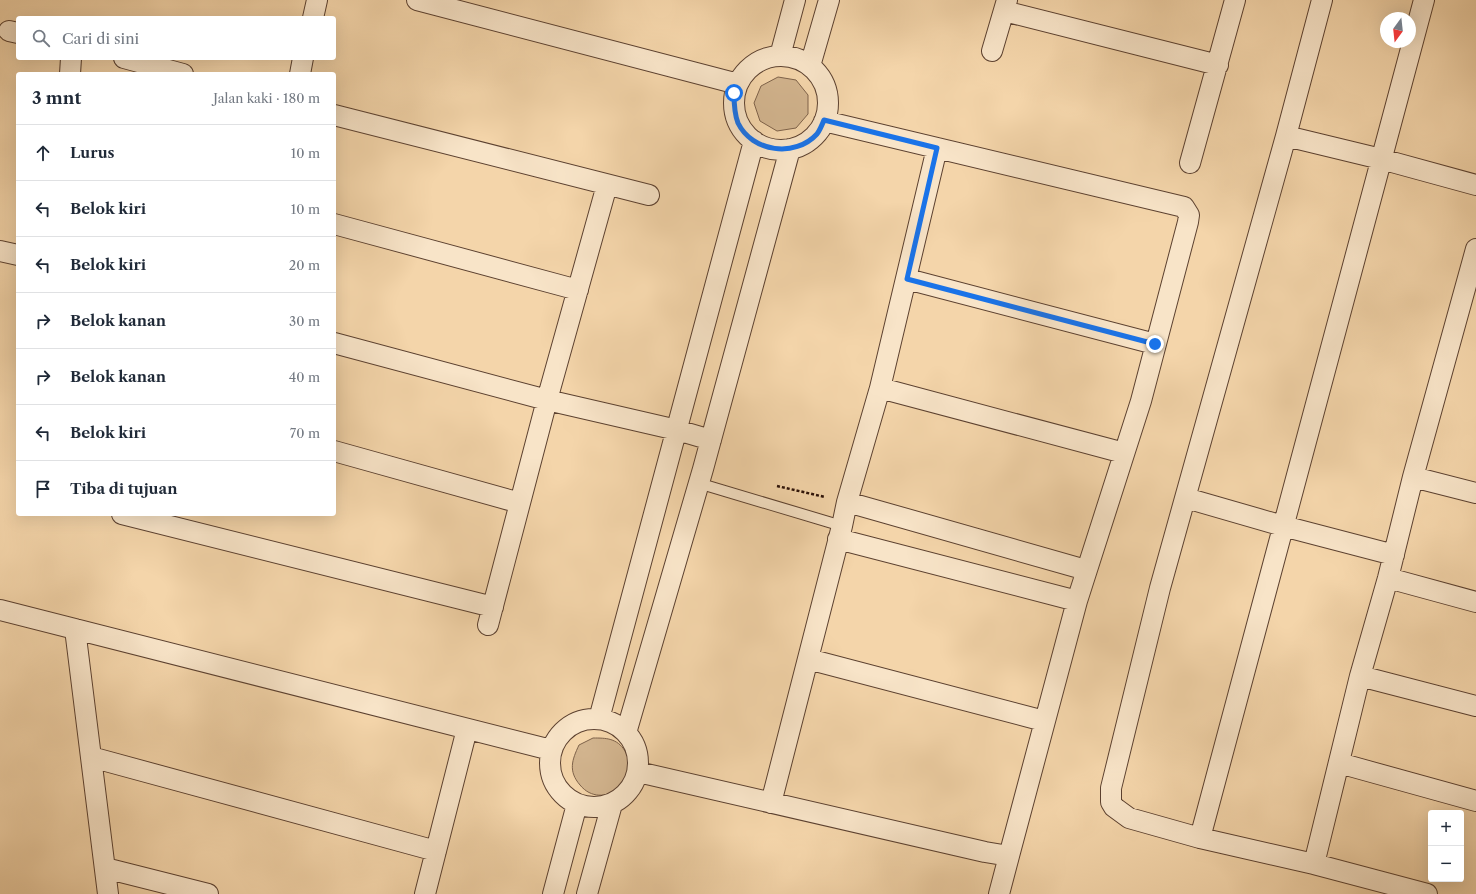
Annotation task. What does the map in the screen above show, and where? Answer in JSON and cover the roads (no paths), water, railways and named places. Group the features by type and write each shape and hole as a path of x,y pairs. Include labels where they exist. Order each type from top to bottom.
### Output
{"street":[{"path":"314,16 318,0"},
{"path":"417,0 738,84"},
{"path":"780,56 795,0"},
{"path":"810,66 828,0"},
{"path":"1190,163 1235,0"},
{"path":"1322,0 1286,136 1158,596 1111,788 1111,802 1114,807 1129,818 1200,838 1314,864 1427,894"},
{"path":"1200,838 1424,0"},
{"path":"992,51 1005,5 1218,64"},
{"path":"780,56 796,58 810,66 820,77 826,91 828,106 824,120 816,134 804,143 790,149 775,149 760,145 748,136 738,123 734,108 734,93 738,84 740,78 751,66 764,58 780,56"},
{"path":"70,72 71,60"},
{"path":"131,60 176,72"},
{"path":"300,72 304,60"},
{"path":"336,116 649,195"},
{"path":"824,120 1184,207 1189,215 1141,401 1077,601 999,894"},
{"path":"1286,136 1382,159 1476,185"},
{"path":"599,720 754,141"},
{"path":"771,803 847,502 880,388 937,148"},
{"path":"626,733 711,440 790,149"},
{"path":"129,516 490,616 547,400 607,185"},
{"path":"336,225 578,290"},
{"path":"1314,864 1360,676 1388,578 1413,477 1472,282 1476,249"},
{"path":"0,251 16,255"},
{"path":"907,279 1155,344"},
{"path":"336,344 547,400 677,430 711,440"},
{"path":"880,388 1124,453"},
{"path":"336,452 520,503"},
{"path":"1413,477 1476,493"},
{"path":"1186,498 1283,526 1394,555"},
{"path":"847,502 1086,570"},
{"path":"840,532 1077,601"},
{"path":"1388,578 1476,602"},
{"path":"0,610 551,750"},
{"path":"75,629 108,894"},
{"path":"808,659 1044,721"},
{"path":"1360,676 1476,706"},
{"path":"584,720 599,720 614,724 626,733 634,744 638,758 638,772 633,786 624,797 612,804 598,808 584,806 570,801 560,792 553,779 549,766 551,750 558,737 570,726 584,720"},
{"path":"425,894 467,729"},
{"path":"91,757 436,851"},
{"path":"1339,763 1476,801"},
{"path":"638,772 985,852 1009,856"},
{"path":"553,894 577,804"},
{"path":"587,894 612,804"},
{"path":"105,868 208,894"}],"lane":[{"path":"698,484 840,532"}]}
